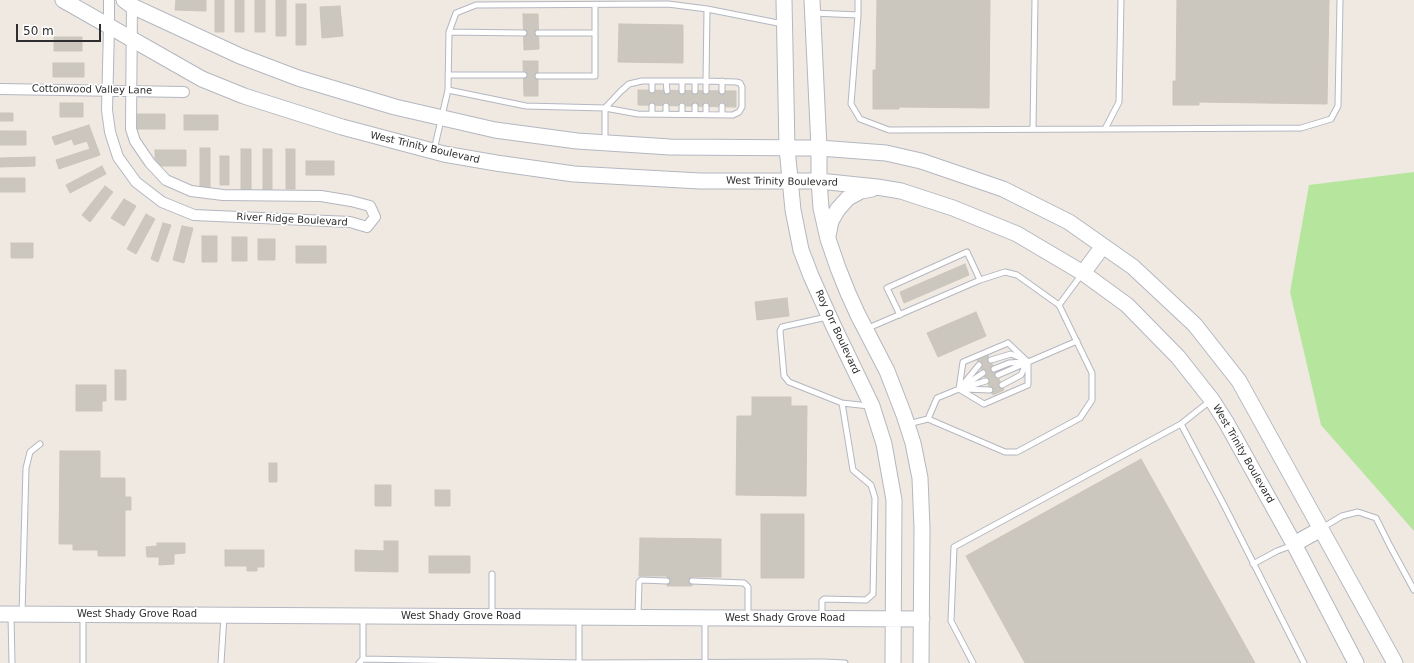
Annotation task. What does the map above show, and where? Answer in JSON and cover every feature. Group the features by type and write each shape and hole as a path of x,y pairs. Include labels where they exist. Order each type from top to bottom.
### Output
{"main road":[{"name":"West Trinity Boulevard","path":"63,0 202,78 244,96 342,127 434,152 574,174 700,181 819,181 877,187 901,191 953,208 1010,231 1083,273 1127,305 1178,357 1212,400 1226,422 1294,544 1356,663"},
{"name":"Roy Orr Boulevard","path":"784,0 787,148 793,210 801,250 829,316 872,406 884,444 894,500 892,663"},
{"path":"129,2 240,56 298,78 395,107 503,131 548,138 670,147 819,148 886,153 921,161 995,187 1069,222 1133,267 1195,326 1239,381 1395,663"},
{"path":"812,7 819,148 819,181 821,208 828,239 838,268 858,314 887,371 913,443 920,478 922,528 922,663"},
{"path":"828,239 831,221 838,209 848,198 861,191 877,187"},
{"path":"1083,273 1104,246"},
{"path":"1294,544 1321,529"},
{"name":"West Shady Grove Road","path":"11,614 922,619"}],"street":[{"name":"River Ridge Boulevard","path":"109,0 107,110 110,132 118,157 136,182 162,202 194,216 350,222 367,227 375,217 370,206 351,201 321,196 223,195 191,191 166,180 150,163 135,141 131,130 132,38 129,2"},
{"name":"Cottonwood Valley Lane","path":"0,89 184,92"}],"lane":[{"path":"858,0 851,104 860,119 888,130 1301,128 1331,119 1338,106 1340,0"},
{"path":"1033,129 1035,0"},
{"path":"1105,129 1119,102 1120,0"},
{"path":"434,152 448,90 449,32 456,13 476,5 668,4 784,24"},
{"path":"538,76 595,76 595,5"},
{"path":"812,7 858,15"},
{"path":"706,91 707,10"},
{"path":"449,32 524,33"},
{"path":"538,33 595,33"},
{"path":"448,75 524,76"},
{"path":"448,90 526,106 605,108 638,114 732,115 739,112 742,107 742,87 740,83 722,81 642,81 629,84 605,108 605,143"},
{"path":"652,81 652,90"},
{"path":"666,81 667,91"},
{"path":"682,81 682,91"},
{"path":"695,81 695,91"},
{"path":"722,81 722,91"},
{"path":"652,106 652,114"},
{"path":"666,106 666,114"},
{"path":"682,106 682,114"},
{"path":"695,106 695,114"},
{"path":"706,106 706,114"},
{"path":"722,106 722,115"},
{"path":"900,315 887,288 967,252 980,280"},
{"path":"866,329 980,280 1005,272 1017,275 1060,304 1092,373 1092,400 1080,418 1017,452 1005,452 928,419 907,424"},
{"path":"1060,304 1083,273"},
{"path":"829,316 782,327 780,331 784,376 789,382 842,403 872,406"},
{"path":"998,376 1077,341"},
{"path":"1008,343 1028,362 1028,385 984,404 959,389 963,362 1008,343"},
{"path":"991,360 1011,354 1028,362"},
{"path":"994,369 1009,363 1028,362"},
{"path":"1002,385 1021,376 1028,362"},
{"path":"959,389 979,365"},
{"path":"959,389 983,373"},
{"path":"928,419 937,398 959,389 986,381"},
{"path":"959,389 990,390"},
{"path":"974,663 951,620 954,547 1181,424 1212,400"},
{"path":"822,619 822,601 824,599 866,600 873,594 876,498 871,485 853,470 842,403"},
{"path":"1181,424 1304,663"},
{"path":"12,663 11,614 26,468 30,452 40,444"},
{"path":"1321,529 1342,516 1358,512 1376,518 1414,590"},
{"path":"1253,564 1294,544"},
{"path":"492,574 492,617"},
{"path":"638,617 638,582 641,580 667,581"},
{"path":"692,582 744,583 748,587 748,618"},
{"path":"83,614 83,663"},
{"path":"221,663 224,615"},
{"path":"363,616 361,661 407,659 579,663 845,663"},
{"path":"579,617 579,663"},
{"path":"705,618 706,662"}],"green space":[{"path":"1414,172 1414,531 1321,425 1290,292 1309,185"}],"building":[{"path":"176,0 206,0 206,11 175,10"},
{"path":"215,0 224,0 224,32 215,32"},
{"path":"235,0 244,0 244,32 235,32"},
{"path":"255,0 265,0 265,32 255,32"},
{"path":"276,0 286,0 286,36 276,36"},
{"path":"877,0 990,0 989,108 899,107 899,109 873,109 873,70 876,70"},
{"path":"1177,0 1329,0 1327,104 1199,102 1199,105 1173,105 1173,81 1176,81"},
{"path":"296,4 306,4 306,45 296,45"},
{"path":"340,6 343,36 322,38 320,7"},
{"path":"523,14 538,14 539,49 524,50"},
{"path":"619,24 683,25 683,63 618,62"},
{"path":"54,37 82,37 82,51 54,51"},
{"path":"523,61 538,61 538,96 524,96"},
{"path":"53,63 84,63 84,77 53,77"},
{"path":"638,90 736,91 736,107 638,105"},
{"path":"60,103 83,103 83,117 60,117"},
{"path":"0,113 13,113 13,121 0,121"},
{"path":"132,114 165,114 165,129 132,129"},
{"path":"184,115 218,115 218,130 184,130"},
{"path":"89,125 100,155 59,169 56,160 90,149 87,141 74,145 72,139 55,145 52,137"},
{"path":"0,131 26,131 26,145 0,145"},
{"path":"200,148 210,148 210,188 200,188"},
{"path":"241,149 251,149 251,190 241,190"},
{"path":"263,149 272,149 272,190 263,190"},
{"path":"286,149 295,149 295,189 286,189"},
{"path":"155,150 186,150 186,166 155,166"},
{"path":"220,156 229,156 229,185 220,185"},
{"path":"35,157 35,166 0,167 0,158"},
{"path":"306,161 334,161 334,175 306,175"},
{"path":"102,166 106,174 70,193 66,185"},
{"path":"0,178 25,178 25,192 0,192"},
{"path":"105,186 113,192 90,222 82,215"},
{"path":"124,199 136,206 124,226 111,218"},
{"path":"146,214 155,219 136,254 127,249"},
{"path":"163,223 171,225 158,262 151,259"},
{"path":"182,226 193,228 184,263 173,260"},
{"path":"202,236 217,236 217,262 202,262"},
{"path":"232,237 247,237 247,261 232,261"},
{"path":"258,239 275,239 275,260 258,260"},
{"path":"11,243 33,243 33,258 11,258"},
{"path":"296,246 326,246 326,263 296,263"},
{"path":"965,264 969,275 904,303 900,292"},
{"path":"787,298 789,316 757,320 755,302"},
{"path":"976,312 986,336 938,357 927,333"},
{"path":"988,355 1004,390 993,395 977,360"},
{"path":"115,370 126,370 126,400 115,400"},
{"path":"76,385 106,385 106,401 102,401 102,411 76,411"},
{"path":"752,397 791,397 791,406 807,406 806,496 736,495 737,416 752,416"},
{"path":"60,451 100,451 100,478 125,478 125,497 131,497 131,510 125,510 125,556 98,556 98,550 73,550 73,544 59,544"},
{"path":"1141,459 1255,663 1025,663 966,556"},
{"path":"269,463 277,463 277,482 269,482"},
{"path":"375,485 391,485 391,506 375,506"},
{"path":"435,490 450,490 450,506 435,506"},
{"path":"761,514 804,514 804,578 761,578"},
{"path":"640,538 721,539 721,577 692,577 692,586 667,586 667,576 639,576"},
{"path":"384,541 398,541 398,572 355,571 355,550 384,551"},
{"path":"157,543 185,543 185,553 174,554 174,564 159,565 159,557 147,557 146,547 157,546"},
{"path":"225,550 264,550 264,567 257,567 257,571 247,571 247,566 225,566"},
{"path":"429,556 470,556 470,573 429,573"}]}
